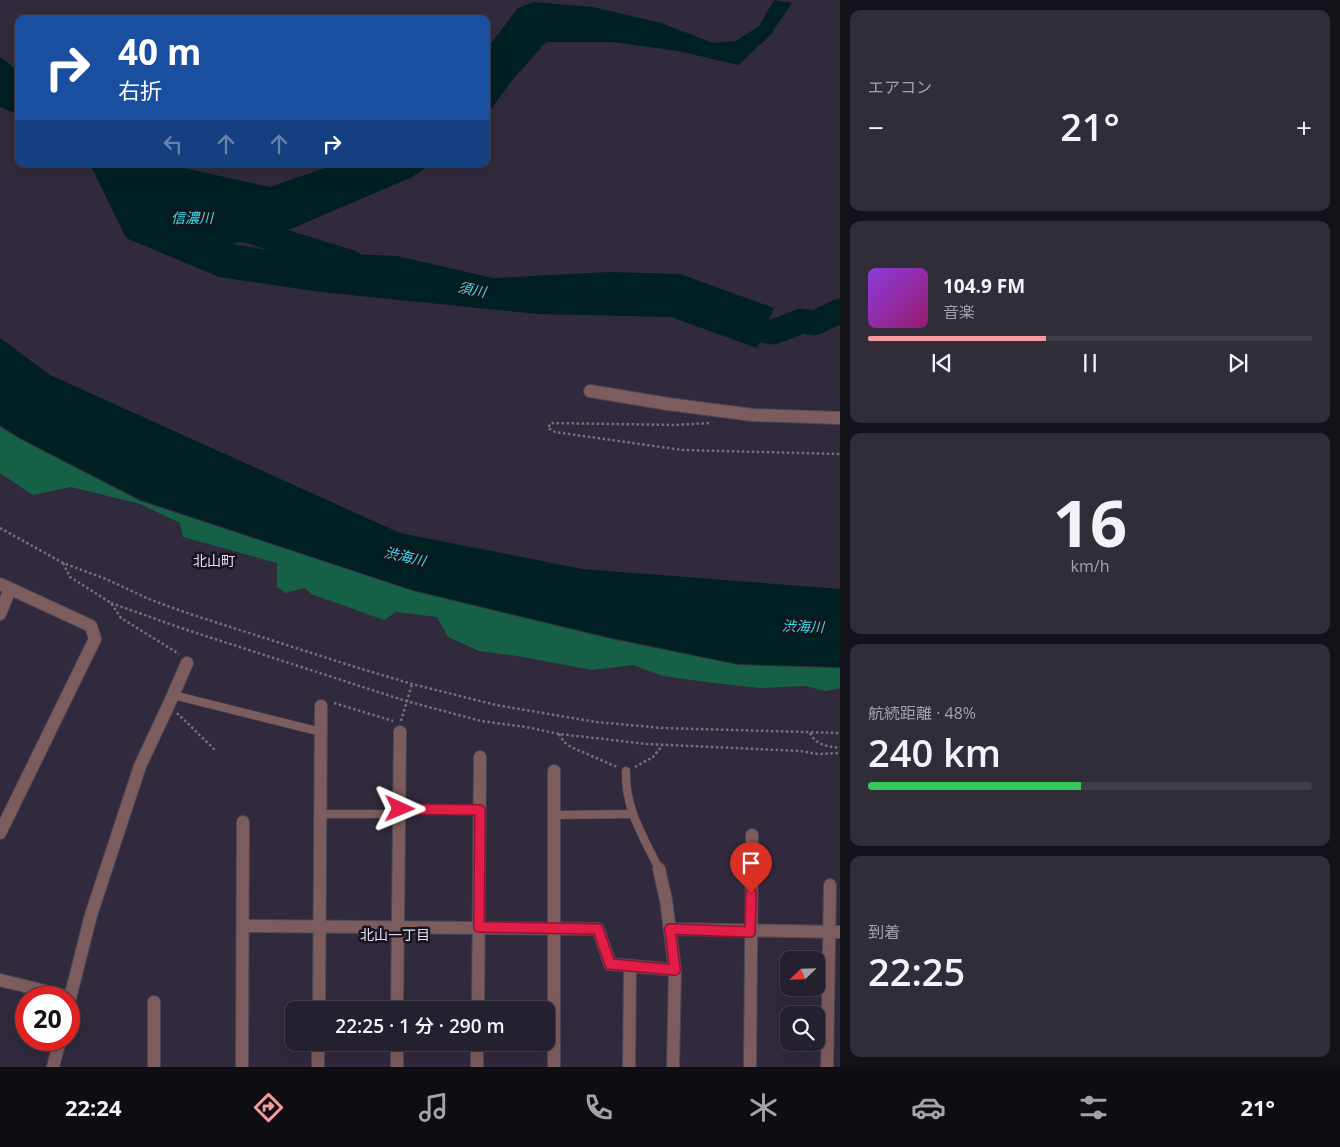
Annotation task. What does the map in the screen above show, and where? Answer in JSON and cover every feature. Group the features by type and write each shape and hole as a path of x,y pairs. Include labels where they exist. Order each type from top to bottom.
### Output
{"street":[{"path":"590,391 752,415 840,418"},
{"path":"0,614 5,587 92,626 95,639 0,833"},
{"path":"73,986 91,915 140,766 186,663"},
{"path":"319,1001 321,706"},
{"path":"397,1001 400,732"},
{"path":"478,1001 480,757"},
{"path":"554,771 554,1067"},
{"path":"242,1067 243,822"},
{"path":"750,1067 752,835"},
{"path":"659,869 666,900 675,970 673,1067"},
{"path":"827,1067 834,932 830,885"},
{"path":"243,926 598,929 610,964 675,970"},
{"path":"670,929 750,932 834,932"},
{"path":"630,966 630,1067"},
{"path":"0,980 21,986"},
{"path":"154,1002 154,1067"},
{"path":"53,1067 57,1051"},
{"path":"318,1051 318,1067"},
{"path":"396,1067 397,1051"},
{"path":"477,1051 477,1067"}],"lane":[{"path":"171,700 321,732"},
{"path":"626,771 626,788 632,814 659,869"},
{"path":"320,814 480,810"},
{"path":"555,815 632,814"}],"path":[{"path":"709,423 675,425 551,423 548,428 555,432 682,450 840,454"},
{"path":"0,528 63,563 106,579 151,600 193,615 412,684 496,705 596,722 662,728 840,733"},
{"path":"63,563 70,577 111,603 178,627 406,701 481,722 526,727 559,734 662,745 818,754 840,753"},
{"path":"111,603 121,618 181,655 186,663"},
{"path":"321,706 324,700 400,722 412,684"},
{"path":"171,700 216,751"},
{"path":"809,732 822,746 840,748"},
{"path":"559,734 564,742 571,747 626,771 653,757 662,745"}],"green space":[{"path":"0,427 140,501 413,591 607,638 738,665 840,668 840,688 826,691 805,686 760,688 663,676 633,665 592,670 479,651 448,637 437,617 396,612 384,620 311,594 305,588 285,593 277,587 277,563 183,537 180,523 140,504 71,487 33,495 0,473"}],"water":[{"path":"774,0 792,3 771,34 739,65 678,51 612,42 546,42 510,83 490,110 490,45 518,8 534,2 593,7 661,23 713,43 736,41 759,26"},
{"path":"0,57 15,68 15,113 0,107"},
{"name":"信濃川","path":"91,167 180,167 270,187 327,167 427,167 412,177 291,229 232,244 273,251 397,256 493,278 610,272 680,274 774,308 757,348 671,317 538,314 321,292 219,277 126,238"},
{"name":"渋海川","path":"0,338 50,375 400,533 582,569 840,589 840,667 738,664 608,637 413,590 141,500 20,438 0,425"}],"waterway":[{"name":"須川","path":"233,226 352,263"},
{"name":"須川","path":"733,317 759,330 773,332 802,321 814,323 840,311"}],"district":[{"name":"北山町","path":"214,560"},
{"name":"北山一丁目","path":"395,934"}],"route":[{"path":"400,809 480,810 479,927 598,929 610,964 675,970 670,929 750,932 751,893"}]}
